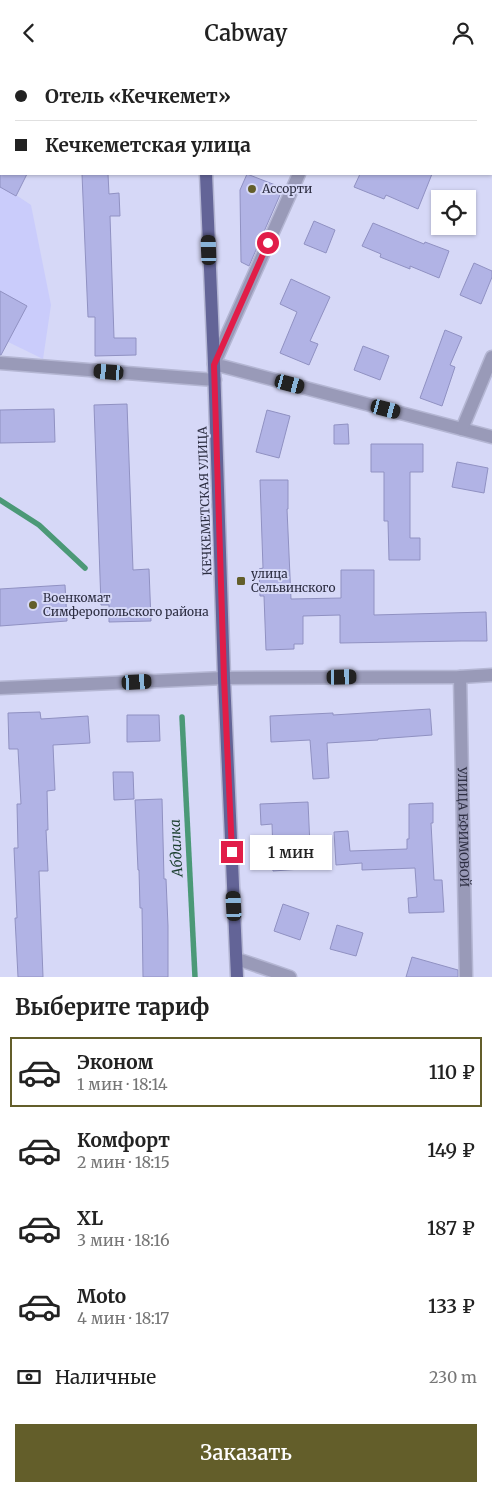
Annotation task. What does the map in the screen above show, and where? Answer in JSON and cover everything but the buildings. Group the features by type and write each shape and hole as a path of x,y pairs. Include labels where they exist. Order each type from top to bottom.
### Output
{"main road":[{"name":"КЕЧКЕМЕТСКАЯ УЛИЦА","path":"206,175 237,977"}],"street":[{"path":"299,175 214,365 492,437"},
{"path":"462,429 492,357"},
{"path":"0,363 214,380"},
{"path":"0,688 224,678 460,677 492,675"},
{"name":"УЛИЦА ЕФИМОВОЙ","path":"460,677 466,977"},
{"path":"236,959 290,977"}],"shaded area":[{"path":"0,175 26,175 16,195 31,205 51,305 43,359 0,338"}],"waterway":[{"name":"Абдалка","path":"0,500 39,525 85,568"},
{"name":"Абдалка","path":"182,717 195,977"}],"place":[{"name":"Ассорти","path":"252,189"},
{"name":"улица Сельвинского","path":"241,581"},
{"name":"Военкомат Симферопольского района","path":"33,605"}],"route":[{"path":"232,852 224,678 214,365 268,243"}]}
